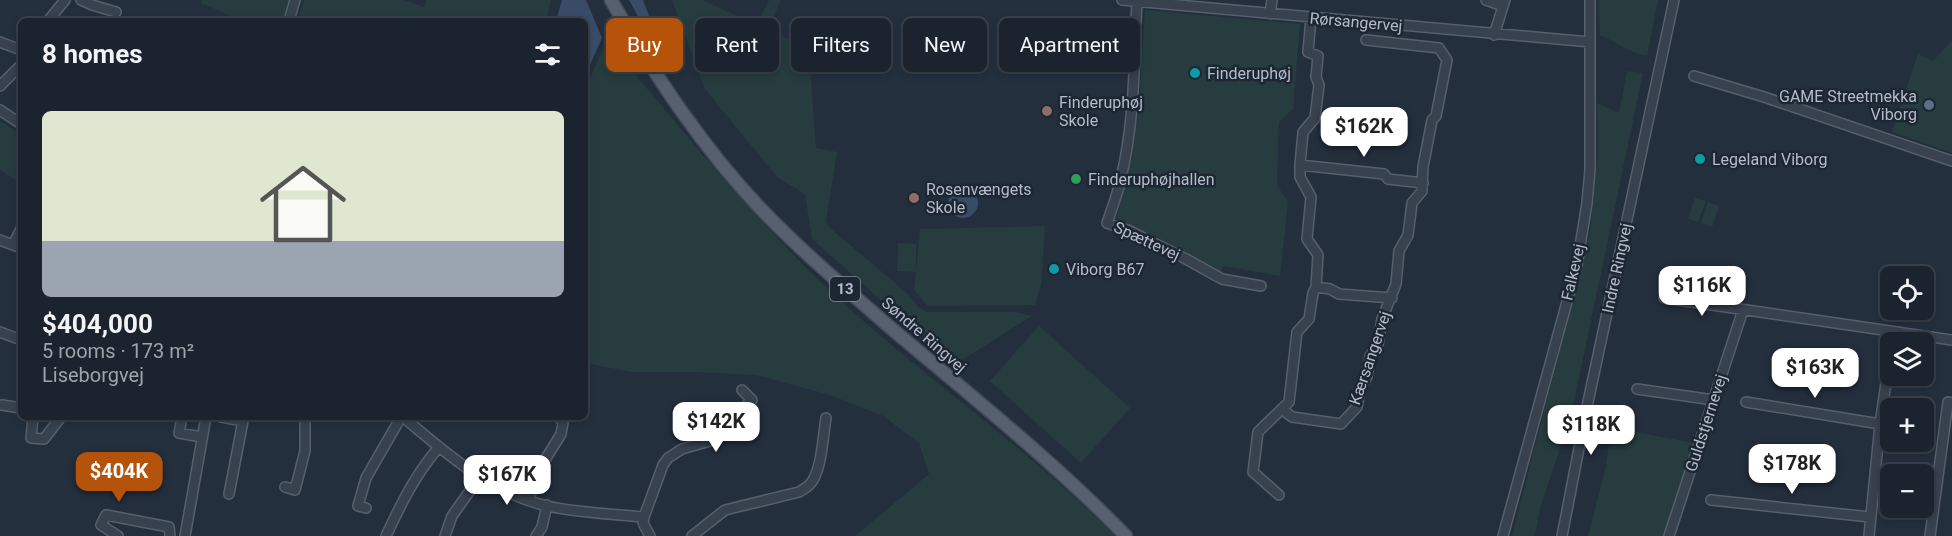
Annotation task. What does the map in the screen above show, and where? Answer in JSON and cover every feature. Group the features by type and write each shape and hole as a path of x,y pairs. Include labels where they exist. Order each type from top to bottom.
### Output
{"main road":[{"name":"Søndre Ringvej","path":"611,0 648,64 703,139 761,208 822,269 1019,437 1126,536"}],"street":[{"path":"50,18 65,0"},
{"path":"81,0 116,12"},
{"path":"290,18 295,0"},
{"name":"Rørsangervej","path":"1122,0 1590,42"},
{"path":"1270,14 1272,0"},
{"path":"1486,0 1504,3 1494,35"},
{"name":"Falkevej","path":"1503,536 1577,265 1583,232 1590,170 1590,0"},
{"name":"Indre Ringvej","path":"1562,536 1674,0"},
{"name":"Spættevej","path":"1137,1 1132,101 1127,146 1122,178 1107,223 1130,231 1222,279 1261,286"},
{"path":"1279,495 1253,472 1258,432 1289,402 1297,332 1309,319 1316,287 1318,255 1307,239 1311,197 1300,177 1303,132 1315,118 1319,85 1316,78 1318,56 1308,52 1311,18"},
{"name":"Kærsangervej","path":"1282,409 1292,417 1341,424 1357,406 1361,387 1367,377 1370,356 1378,345 1382,318 1396,284 1399,251 1408,235 1412,203 1419,196 1423,183 1423,167 1432,120 1436,116 1447,60 1439,48 1444,30"},
{"path":"1366,40 1439,48"},
{"path":"0,42 18,49"},
{"path":"0,86 18,69"},
{"path":"1694,76 1764,97 1952,161"},
{"path":"0,110 18,122"},
{"path":"1300,165 1384,174 1388,179 1423,183"},
{"path":"0,240 17,247"},
{"name":"Kærsangervej","path":"1316,287 1330,289 1339,294 1392,298"},
{"path":"1664,298 1880,335"},
{"name":"Guldstjernevej","path":"1669,536 1743,310"},
{"path":"0,332 18,339"},
{"path":"1934,339 1952,340"},
{"path":"1637,389 1714,400"},
{"path":"650,536 643,524 644,517 663,465 668,458 682,449 699,446 718,435 752,400 742,390"},
{"path":"1746,402 1880,424 1869,536"},
{"path":"1930,536 1948,402 1952,402"},
{"path":"2,405 18,408"},
{"path":"692,536 725,510 799,492 813,482 826,418"},
{"path":"33,420 31,438 44,439 59,420"},
{"path":"181,420 179,433 202,437"},
{"path":"185,536 205,420"},
{"path":"230,494 243,421 238,420"},
{"path":"285,487 295,490 305,451 305,420"},
{"path":"366,508 357,506 366,478 400,420"},
{"path":"405,420 438,448 479,478 528,500 547,506 644,517"},
{"path":"528,500 543,464 561,434 562,420"},
{"path":"386,536 418,472 438,448"},
{"path":"444,536 452,516 479,478"},
{"path":"1712,500 1870,517"},
{"path":"536,536 542,527 547,506"},
{"path":"118,536 101,525 106,515 169,527 170,536"}],"green space":[{"path":"202,0 289,0 284,18 236,18 201,3"},
{"path":"304,0 403,0 424,7 427,0 551,0 547,18 298,18"},
{"path":"672,0 702,0 742,18 695,18 695,62 683,30 683,18 679,18"},
{"path":"769,0 781,0 773,18 760,18"},
{"path":"1598,0 1658,0 1647,56 1600,35"},
{"path":"1145,10 1300,24 1293,109 1279,122 1277,185 1288,202 1280,276 1223,266 1221,273 1116,221 1132,157 1139,106"},
{"path":"779,35 791,40 791,72 810,72 816,148 837,152 826,221 831,229 908,294 919,308 927,312 1015,312 1032,316 954,365 812,239 805,194 777,177 705,89 699,72 779,72"},
{"path":"1952,40 1952,153 1892,132 1918,54 1933,61"},
{"path":"606,43 606,72 633,72 740,197 825,286 860,318 1045,471 1115,536 855,536 929,474 919,443 883,416 830,395 756,375 632,372 588,364 588,80"},
{"path":"1627,71 1643,73 1571,416 1540,508 1535,536 1512,536 1590,232 1598,152 1597,103 1619,113"},
{"path":"0,121 18,133 18,181 0,170"},
{"path":"1695,198 1706,201 1698,222 1688,219"},
{"path":"1708,202 1719,206 1712,227 1701,223"},
{"path":"1045,226 1041,285 1035,305 928,306 914,290 916,272 897,271 898,243 916,244 916,271 920,229"},
{"path":"1039,326 1130,408 1081,463 990,381"},
{"path":"1611,427 1693,443 1664,536 1588,536 1606,466"}],"water":[{"path":"562,0 586,0 602,38 588,69 588,18 557,18"},
{"path":"629,0 643,0 650,18 639,18"},
{"path":"963,188 974,192 978,203 974,214 963,218 952,214 948,203 952,192"}],"place":[{"name":"Finderuphøj","path":"1195,73"},
{"name":"GAME Streetmekka Viborg","path":"1929,105"},
{"name":"Finderuphøj Skole","path":"1047,111"},
{"name":"Legeland Viborg","path":"1700,159"},
{"name":"Finderuphøjhallen","path":"1076,179"},
{"name":"Rosenvængets Skole","path":"914,198"},
{"name":"Viborg B67","path":"1054,269"}]}
